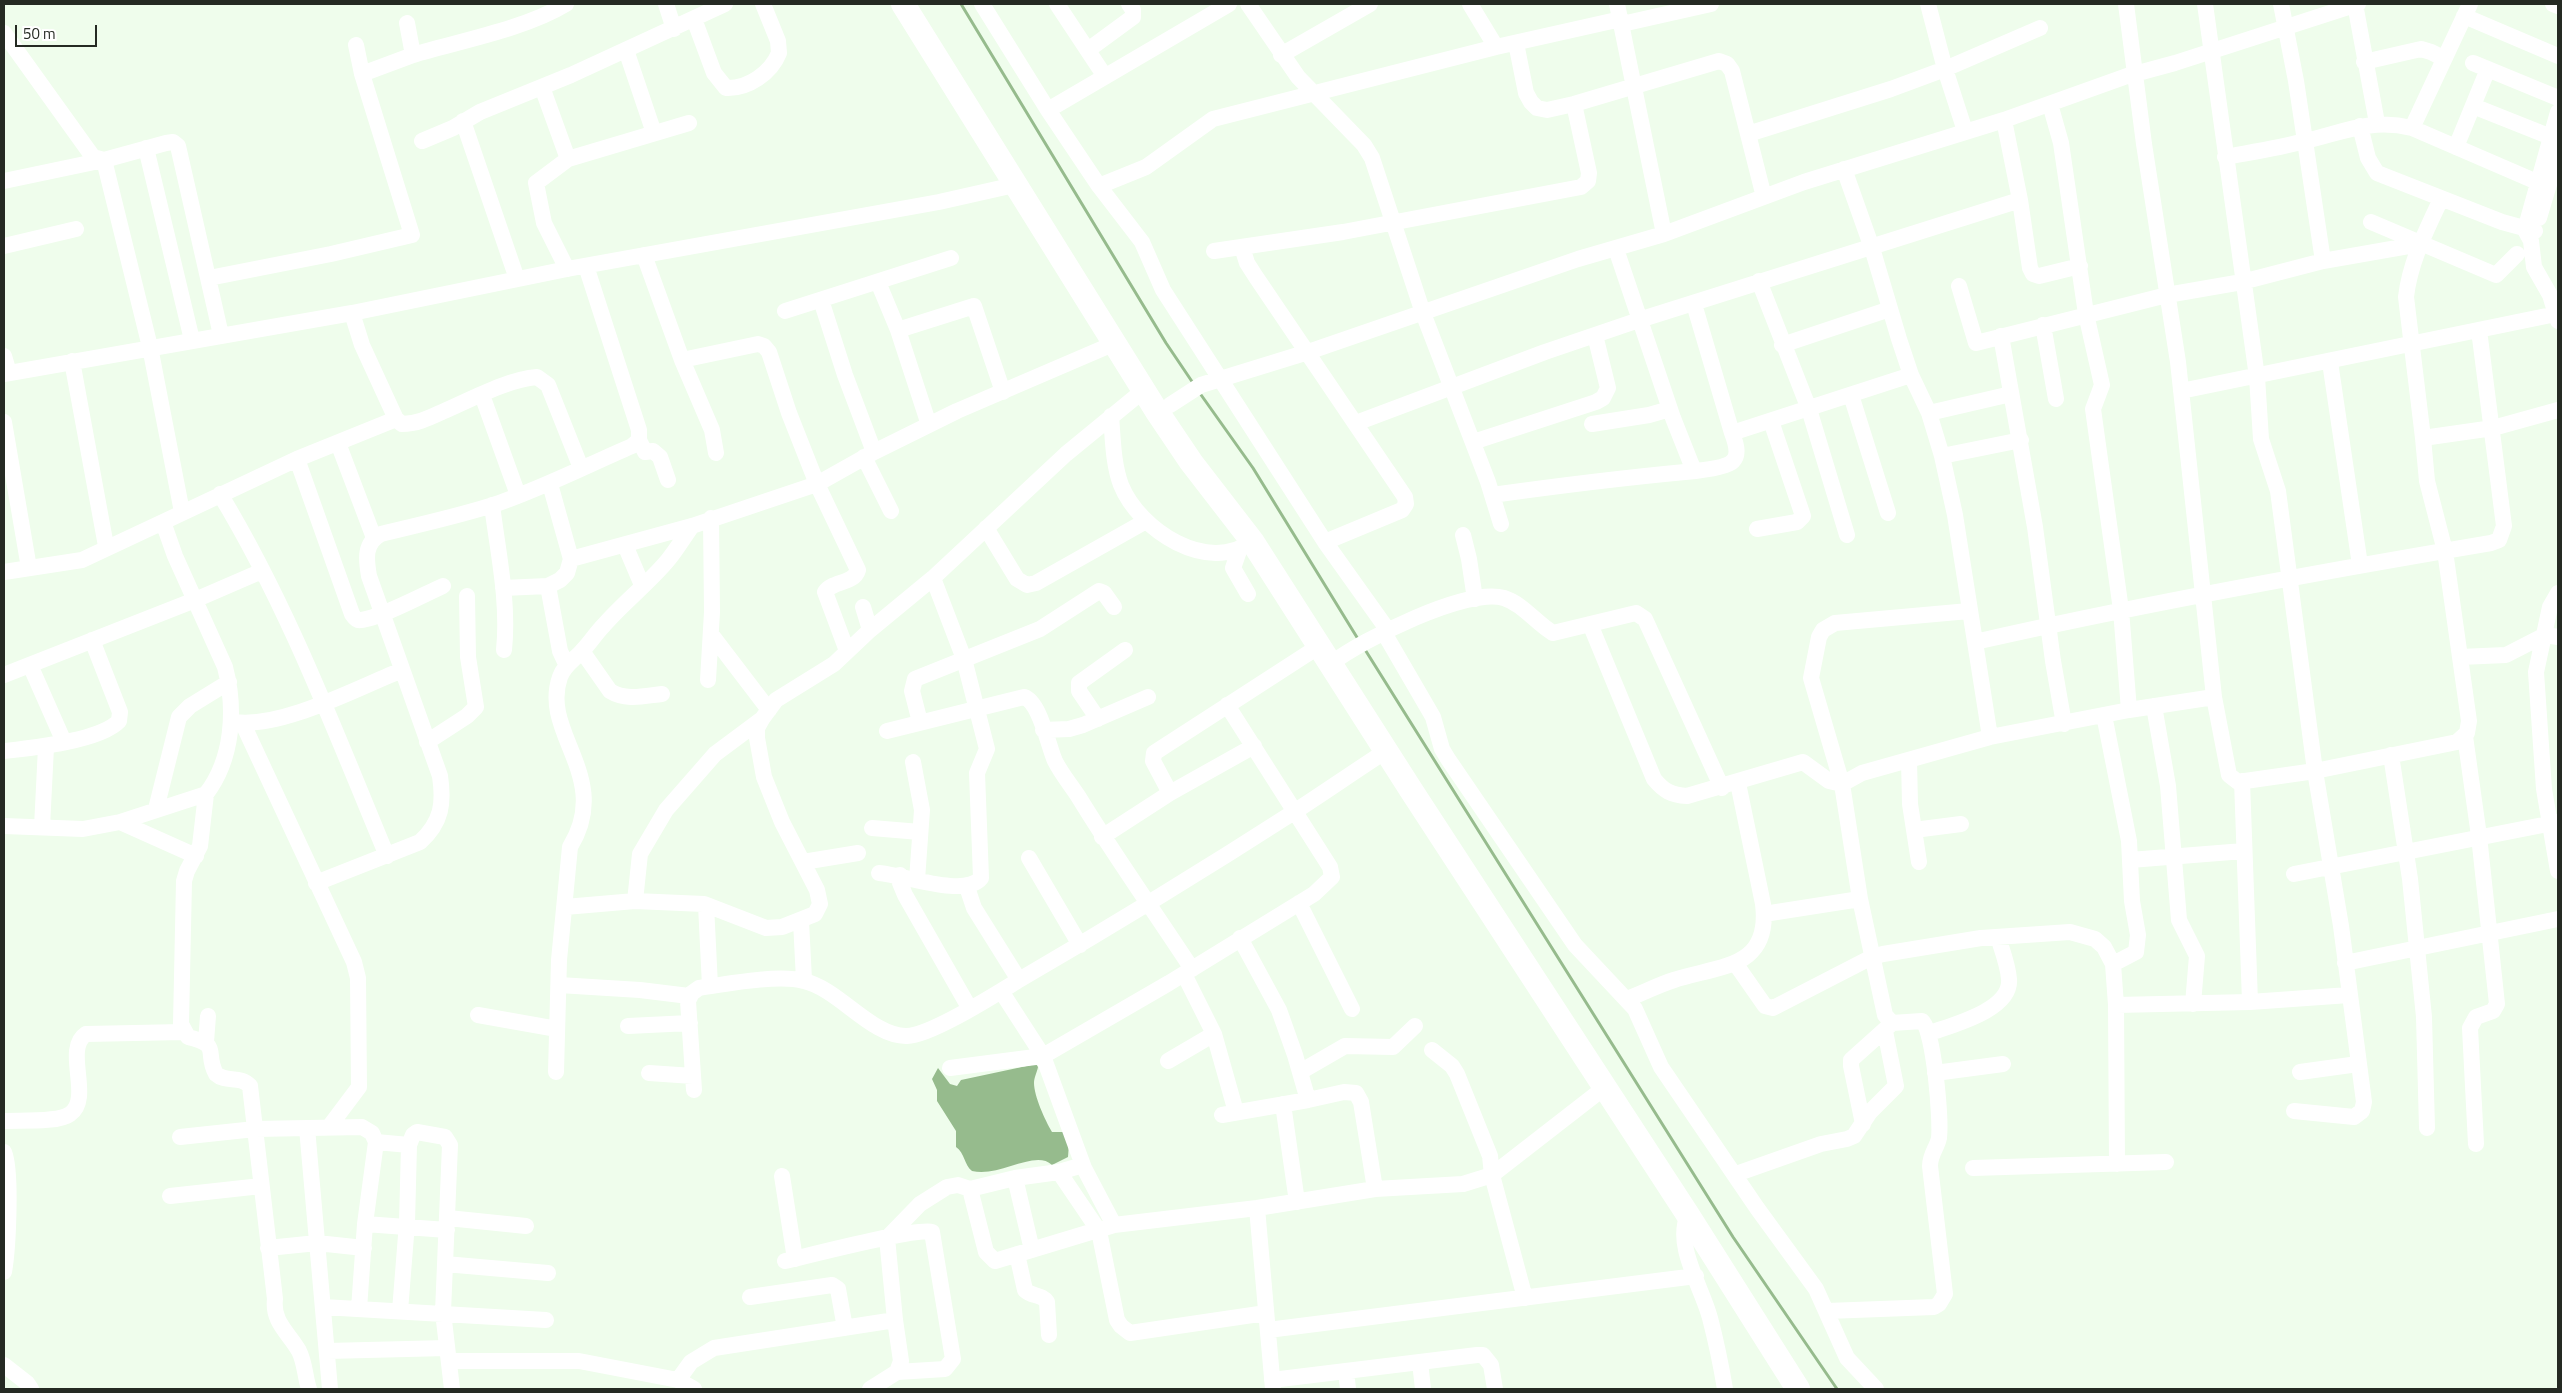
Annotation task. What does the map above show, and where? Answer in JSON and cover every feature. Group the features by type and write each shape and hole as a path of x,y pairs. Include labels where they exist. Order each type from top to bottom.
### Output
{"highway":[{"path":"903,4 1114,344 1190,462 1229,513 1236,517"},
{"path":"919,4 1025,178 1175,401 1235,507 1236,517 1246,544 1334,653 1386,751 1688,1215 1798,1389"}],"street":[{"path":"362,74 413,55 515,25 566,4"},
{"path":"666,4 674,29"},
{"path":"422,141 463,121 694,20 725,4"},
{"path":"694,20 714,73 726,88 734,88 766,73 779,54 778,41 763,4"},
{"path":"1057,4 1104,76"},
{"path":"1088,50 1133,17 1133,10 1129,4"},
{"path":"1048,110 1229,4"},
{"path":"1248,4 1281,55 1312,92 1364,145 1372,158 1423,313 1473,442 1501,524"},
{"path":"1281,55 1370,4"},
{"path":"1470,4 1496,47"},
{"path":"1099,186 1146,167 1213,120 1312,92 1620,16 1712,4"},
{"path":"1928,4 1945,69 1965,131"},
{"path":"2126,4 2144,144 2181,391 2214,697 2229,775 2232,779 2242,781 2315,771 2457,742 2465,736"},
{"path":"2205,4 2242,282 2257,377 2261,438 2278,492 2315,771 2332,866 2364,1102 2362,1111 2354,1116 2294,1111"},
{"path":"2281,4 2296,81 2323,261"},
{"path":"1175,401 1202,385 1308,352 1578,259 1664,234 1844,169 2004,120 2136,73 2212,51 2356,4 2364,62 2377,123"},
{"path":"2553,4 2558,6"},
{"path":"990,6 1048,110 1099,186 1142,242 1163,290 1434,716 1442,749 1448,759 1575,945 1627,999 1642,1019 1661,1067 1736,1174 1757,1208 1816,1289 1847,1358 1876,1389"},
{"path":"2412,128 2467,10 2558,56"},
{"path":"1620,16 1664,234"},
{"path":"407,23 413,55"},
{"path":"1748,134 1891,89 1945,69 2040,28"},
{"path":"4,33 93,157 104,160"},
{"path":"1516,43 1526,93 1537,108 1547,110 1574,104 1719,61 1727,64 1732,71 1764,197"},
{"path":"209,278 331,254 412,235 362,74 356,45"},
{"path":"2364,62 2421,49 2443,58"},
{"path":"626,50 653,130"},
{"path":"2473,63 2558,98"},
{"path":"2456,147 2488,69"},
{"path":"542,87 568,159"},
{"path":"1214,252 1393,222 1581,187 1588,181 1589,173 1574,104"},
{"path":"2050,104 2065,168 2086,314 2102,385 2093,409 2121,610 2129,710"},
{"path":"2473,106 2552,137"},
{"path":"2181,391 2330,362 2411,343 2557,318 2554,294 2534,267 2530,234 2558,112"},
{"path":"2004,120 2020,200 2030,268 2033,274 2039,276 2080,266"},
{"path":"463,121 517,279"},
{"path":"567,270 544,222 536,183 568,159 690,123"},
{"path":"2225,157 2304,142 2360,126 2377,123 2393,124 2412,128 2456,147 2538,193"},
{"path":"2360,126 2368,158 2376,173 2530,234"},
{"path":"4,181 104,160 173,142 180,149 221,335"},
{"path":"146,148 192,340"},
{"path":"2538,193 2558,154"},
{"path":"104,160 150,347 182,512"},
{"path":"1844,169 1872,248 1911,375 1929,413 1942,456 1955,515 1990,737"},
{"path":"4,356 6,373 352,313 517,279 939,202 1010,186 1015,183"},
{"path":"2441,199 2420,244 2408,278 2406,297 2427,481 2445,551 2469,721 2465,736 2490,934 2496,1008 2493,1011 2476,1017 2470,1028 2476,1144"},
{"path":"1356,423 1450,386 1594,335 2020,200"},
{"path":"2371,222 2496,275 2517,254"},
{"path":"4,246 76,229"},
{"path":"1959,286 1976,343 2167,295 2242,282 2323,261 2420,244"},
{"path":"1242,247 1247,263 1256,277 1405,497 1406,504 1402,510 1325,542"},
{"path":"1616,249 1670,409 1694,471"},
{"path":"644,255 682,360 712,430 716,453"},
{"path":"785,311 951,258"},
{"path":"586,266 639,430 639,440 645,452 653,451 660,457 668,480"},
{"path":"878,282 898,330 929,425"},
{"path":"1759,282 1809,410 1847,535"},
{"path":"821,300 869,454 891,511"},
{"path":"1492,495 1609,479 1694,471 1730,464 1735,460 1737,454 1732,432 1694,304"},
{"path":"898,330 974,306 1003,392"},
{"path":"1782,345 1890,309"},
{"path":"352,313 362,345 396,419 402,424 419,422 482,395 528,378 537,377 548,386 581,468"},
{"path":"2043,325 2056,399"},
{"path":"1975,642 2121,610 2499,540 2504,526 2479,330"},
{"path":"1594,335 1606,382 1606,393 1613,421"},
{"path":"2001,336 2020,440 2064,724"},
{"path":"682,360 758,344 764,346 769,352 789,413 817,484 858,570 854,576 828,588 825,592 847,651"},
{"path":"571,559 692,526 817,484 869,454 929,425 1114,344"},
{"path":"72,361 106,546"},
{"path":"2330,362 2360,565"},
{"path":"1732,432 1809,410 1911,375"},
{"path":"565,907 635,901 706,905 766,928 782,927 815,914 820,904 817,890 782,822 764,777 757,738 758,728 765,714 776,700 820,674 933,578 1066,454 1144,390"},
{"path":"1473,442 1596,402 1606,393"},
{"path":"1929,413 2011,394"},
{"path":"482,395 518,495"},
{"path":"1851,395 1888,512"},
{"path":"1592,424 1670,409"},
{"path":"2423,438 2493,428 2558,410"},
{"path":"1111,416 1115,456 1121,483 1134,507 1146,521 1170,540 1192,549 1206,552 1246,544"},
{"path":"4,572 82,560 106,546 297,459 396,419"},
{"path":"1757,529 1797,522 1803,516 1772,421"},
{"path":"4,422 9,487 29,568"},
{"path":"316,883 412,847 428,835 442,804 440,776 381,613 366,558 374,538 492,505 550,484 632,446 639,440"},
{"path":"1942,456 2020,440"},
{"path":"338,443 374,538"},
{"path":"297,459 352,614 360,620 443,586"},
{"path":"503,588 548,586 560,580 567,573 571,559 550,484"},
{"path":"220,494 242,530 323,703 387,856"},
{"path":"492,505 503,588 506,629 504,650"},
{"path":"708,680 711,634 712,518"},
{"path":"986,528 1016,578 1027,586 1103,547 1146,521"},
{"path":"162,522 225,667 237,723 354,962 358,978 359,1088 329,1127"},
{"path":"556,1072 559,985 570,847 577,835 584,799 581,774 556,709 556,694 561,676 567,666 642,585 668,560 692,526"},
{"path":"1463,535 1475,599"},
{"path":"1246,544 1233,568 1248,594"},
{"path":"625,545 642,585"},
{"path":"4,675 195,600 262,571"},
{"path":"879,873 900,875 947,886 967,887 976,885 981,878 977,773 987,749 964,659 933,578"},
{"path":"548,586 560,651 567,666"},
{"path":"920,722 912,691 915,679 1040,629 1099,591 1104,593 1114,608"},
{"path":"2558,593 2550,607 2551,636 2536,672 2544,790 2553,822 2558,871"},
{"path":"427,742 467,716 476,707 468,657 467,596"},
{"path":"1170,793 1154,761 1154,753 1227,705 1381,632 1475,599 1502,598 1514,603 1554,633 1636,613 1645,619 1722,788"},
{"path":"863,607 870,630"},
{"path":"1736,1174 1821,1144 1847,1140 1859,1131 1875,1106 1896,1086 1888,1027 1860,900 1842,784 1811,678 1819,637 1823,630 1835,623 1969,611"},
{"path":"1590,624 1654,779 1663,790 1674,796 1687,796 1722,788 1803,762 1829,781 1842,784 1862,773 1990,737 2129,710 2214,697"},
{"path":"711,634 765,714"},
{"path":"2460,658 2506,655 2551,636"},
{"path":"4,751 46,747 107,729 119,721 120,712 92,640"},
{"path":"1098,719 1079,692 1079,683 1125,650"},
{"path":"582,651 610,690 617,695 630,698 662,694"},
{"path":"30,665 64,742"},
{"path":"237,723 260,723 323,703 402,670"},
{"path":"156,809 179,717 190,706 229,682"},
{"path":"887,731 1024,697 1029,699 1038,711 1043,730 1056,762 1102,837 1149,904 1188,972 1214,1034 1229,1114 1344,1092 1356,1093 1361,1102 1365,1119 1375,1190"},
{"path":"1043,730 1069,729 1098,719 1148,697"},
{"path":"950,1068 1042,1056 1188,972 1240,938 1314,894 1332,878 1330,868 1227,705"},
{"path":"2154,706 2163,752 2175,856 2179,920 2197,956 2193,1004"},
{"path":"635,901 640,854 666,810 715,754 765,714"},
{"path":"2104,716 2124,811 2138,945 2136,952 2130,957 2113,964"},
{"path":"4,826 83,829 120,822 156,809 198,799 206,794 215,783 232,731 237,723"},
{"path":"1102,837 1170,793 1254,746"},
{"path":"42,827 46,747"},
{"path":"648,1073 693,1083 690,996 699,988 710,986 784,979 804,980 826,989 878,1026 897,1034 909,1036 970,1009 1149,904 1386,751"},
{"path":"2391,755 2405,851 2425,1032 2427,1128"},
{"path":"1909,760 1909,791 1919,862"},
{"path":"914,762 922,810 917,880"},
{"path":"2242,781 2250,1002"},
{"path":"1627,999 1672,980 1735,962 1757,948 1760,942 1764,914 1738,783"},
{"path":"206,794 200,846 184,881 181,1024 183,1032 188,1037 206,1042"},
{"path":"120,822 196,856"},
{"path":"2294,874 2553,822"},
{"path":"1914,830 1961,824"},
{"path":"872,828 920,832"},
{"path":"2130,860 2244,851"},
{"path":"803,862 858,853"},
{"path":"1028,858 1080,945"},
{"path":"900,875 900,883 905,895 970,1009"},
{"path":"967,887 974,908 1019,980"},
{"path":"1764,914 1860,900"},
{"path":"1299,903 1352,1009"},
{"path":"706,905 710,986"},
{"path":"2345,963 2558,919"},
{"path":"801,921 804,980"},
{"path":"1735,962 1768,1008 1773,1008 1872,957 1998,937 2070,932 2086,934 2096,939 2104,947 2113,964 2116,1005 2117,1164"},
{"path":"1930,1033 1982,1014 2006,993 2009,978 1998,937"},
{"path":"1240,938 1279,1010 1308,1100"},
{"path":"559,985 640,990 690,996"},
{"path":"1001,991 1042,1056 1083,1165 1098,1198 1106,1228 1117,1320 1126,1331 1130,1333 1266,1313"},
{"path":"2116,1005 2250,1002 2349,995"},
{"path":"478,1015 558,1029"},
{"path":"208,1016 206,1042 212,1054 216,1074 220,1077 242,1079 250,1086 276,1315 298,1350 309,1389"},
{"path":"1827,1311 1934,1307 1943,1300 1945,1287 1938,1243 1930,1160 1939,1136 1935,1072 1930,1033 1926,1024 1919,1020 1888,1027 1851,1060 1863,1124"},
{"path":"628,1026 690,1023"},
{"path":"1300,1072 1345,1046 1393,1047 1415,1026"},
{"path":"4,1121 60,1118 70,1114 76,1108 78,1094 77,1046 81,1038 86,1034 183,1032"},
{"path":"1168,1061 1214,1034"},
{"path":"1432,1050 1452,1066 1457,1074 1490,1156 1492,1175 1524,1298"},
{"path":"1935,1072 2003,1064"},
{"path":"2300,1072 2358,1064"},
{"path":"970,1189 988,1257 995,1261 1106,1228 1375,1190 1463,1184 1492,1175 1604,1088"},
{"path":"1283,1104 1297,1202"},
{"path":"307,1128 330,1389"},
{"path":"180,1138 255,1129 367,1128 376,1142 365,1224 359,1309"},
{"path":"400,1311 407,1227 409,1145 413,1135 417,1132 445,1136 449,1140 443,1312 452,1389"},
{"path":"376,1142 409,1145"},
{"path":"4,1152 7,1160 8,1182 8,1251 4,1272"},
{"path":"1973,1168 2166,1162"},
{"path":"890,1380 901,1361 894,1320 887,1238 920,1204 947,1186 958,1185 970,1189 1016,1178 1059,1172 1083,1165"},
{"path":"1059,1172 1106,1228"},
{"path":"782,1176 790,1260 887,1238 929,1231 934,1236 953,1359 945,1369 890,1380 870,1389"},
{"path":"1016,1178 1025,1252 1023,1287 1028,1293 1041,1297 1047,1302 1049,1335"},
{"path":"170,1196 261,1186"},
{"path":"1257,1208 1273,1384 1346,1371 1483,1355 1491,1365 1495,1389"},
{"path":"1688,1215 1683,1225 1686,1251 1709,1316 1725,1389"},
{"path":"365,1224 407,1227 447,1224 526,1226"},
{"path":"268,1248 317,1243 364,1248"},
{"path":"445,1264 548,1273"},
{"path":"1268,1330 1696,1276"},
{"path":"750,1298 832,1285 838,1289 845,1328"},
{"path":"323,1307 443,1312 546,1320"},
{"path":"678,1380 691,1362 714,1348 894,1320"},
{"path":"327,1351 578,1361 678,1380 694,1389"},
{"path":"1420,1362 1423,1389"},
{"path":"4,1365 27,1383 31,1389"},
{"path":"1346,1371 1348,1389"}],"shaded area":[{"path":"1036,1064 1038,1067 1034,1079 1034,1088 1038,1101 1052,1132 1064,1132 1069,1143 1068,1157 1052,1165 1045,1161 1036,1160 994,1171 972,1171 956,1147 956,1131 937,1101 937,1090 932,1079 938,1068 950,1084 957,1086 961,1080"}],"waterway":[{"path":"961,4 1166,343 1193,383"},
{"path":"1199,392 1253,468 1358,639"},
{"path":"1364,648 1733,1237 1837,1389"}]}
